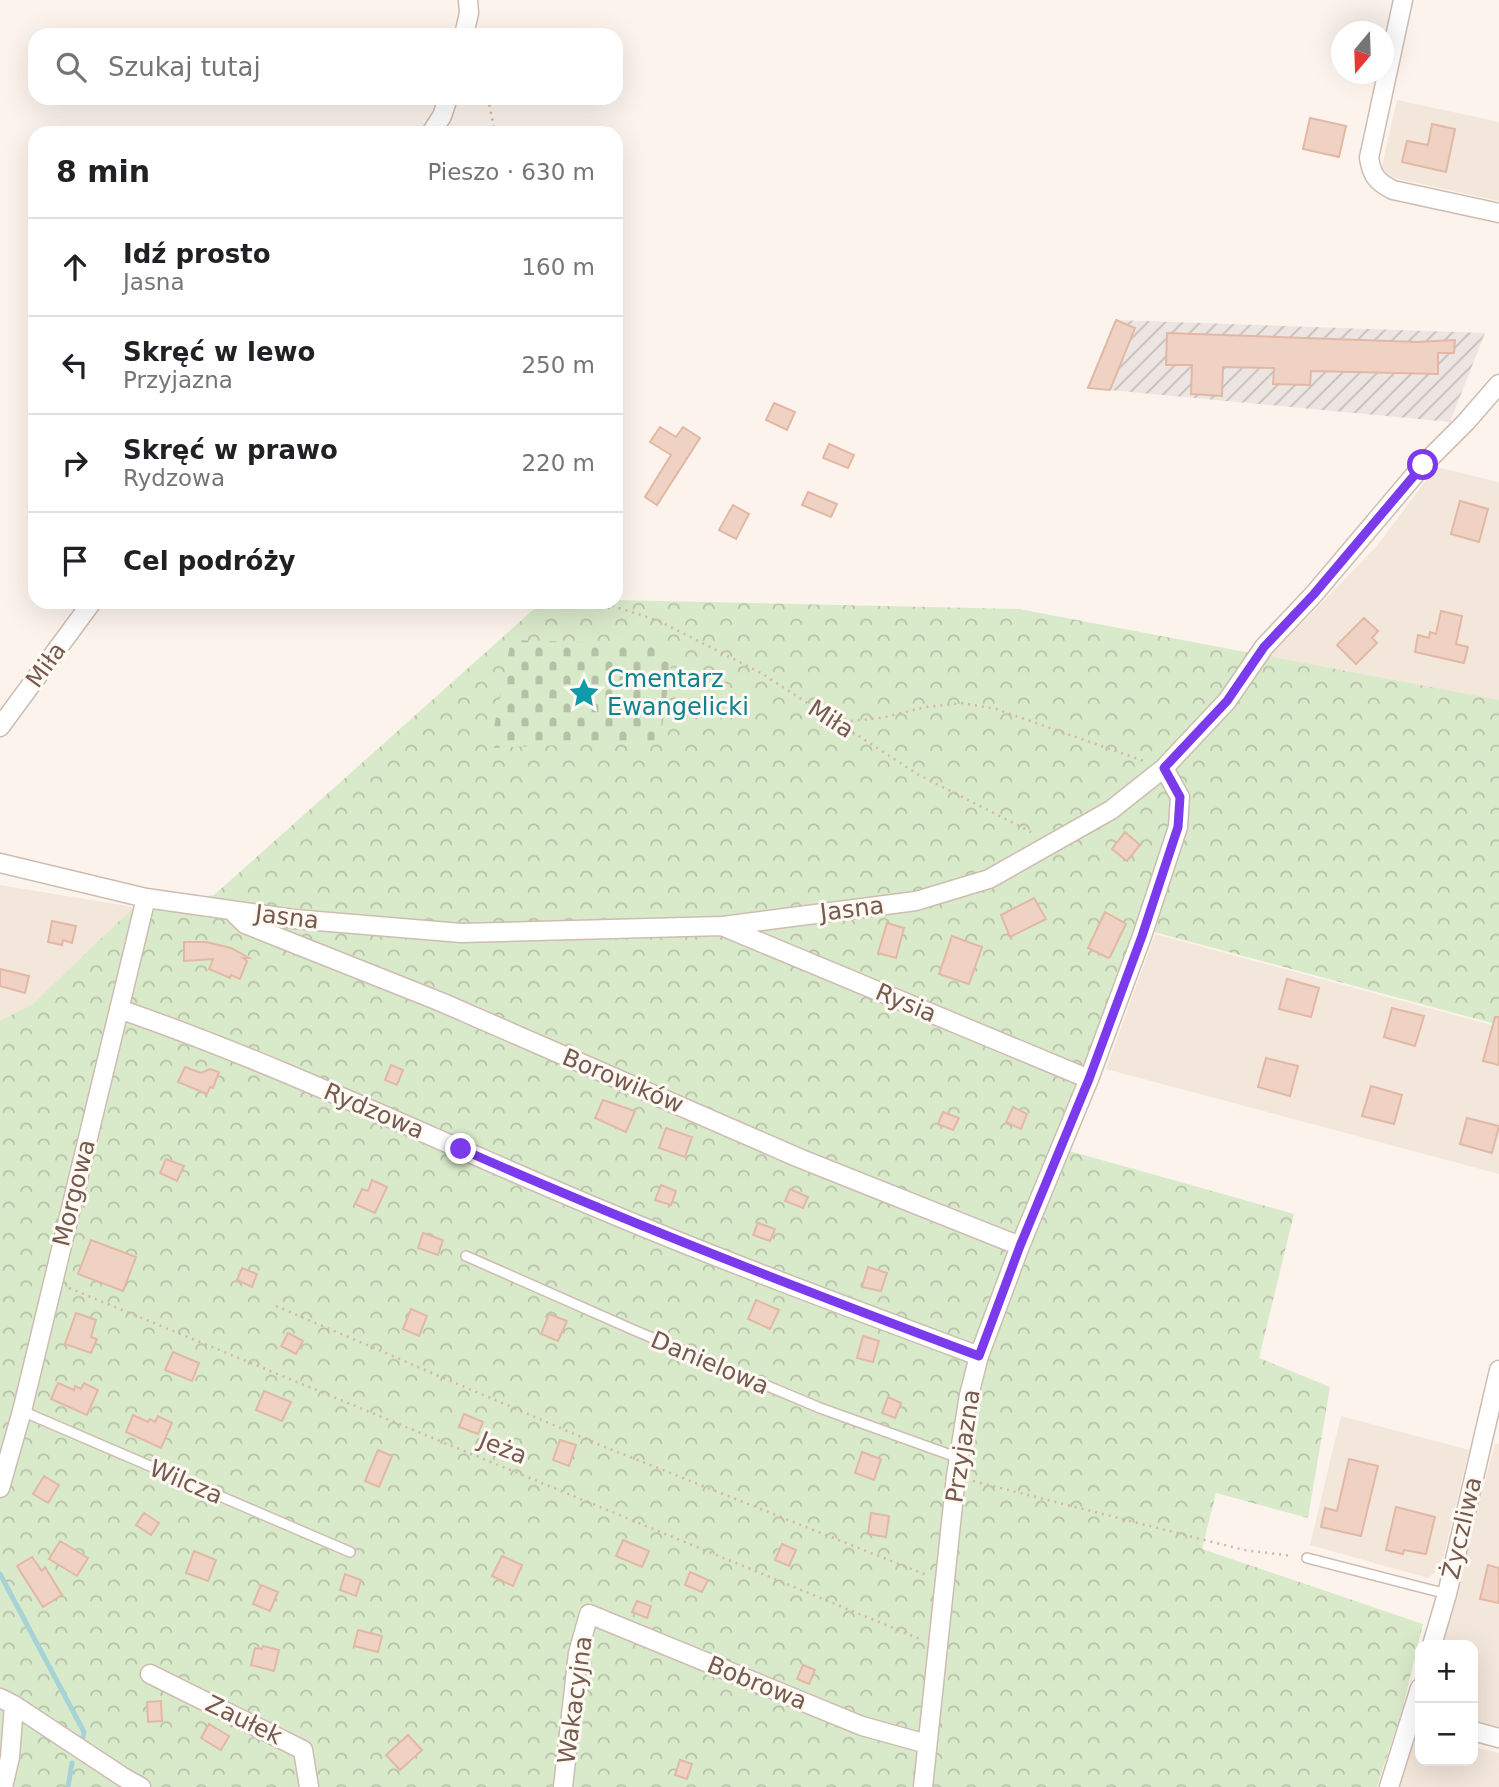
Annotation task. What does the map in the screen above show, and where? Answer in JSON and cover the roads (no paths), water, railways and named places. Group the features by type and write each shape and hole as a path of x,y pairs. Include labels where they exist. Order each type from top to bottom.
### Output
{"street":[{"path":"466,28 469,13 468,0"},
{"path":"1403,0 1369,158 1371,173 1380,183 1393,190 1499,213"},
{"path":"436,126 446,105"},
{"name":"Jasna","path":"0,863 146,898 294,919 461,933 723,926 916,901 989,879 1111,810 1164,768 1227,701 1264,647 1314,594 1423,465 1499,384"},
{"name":"Miła","path":"0,727 87,609"},
{"name":"Przyjazna","path":"923,1787 957,1467 979,1356 1020,1246 1089,1079 1142,936 1178,827 1180,797 1164,768"},
{"name":"Morgowa","path":"0,1488 22,1411 146,898"},
{"name":"Borowików","path":"231,910 246,924 453,1008 799,1158 1020,1246"},
{"name":"Rysia","path":"723,926 1089,1079"},
{"name":"Rydzowa","path":"119,1009 353,1101 570,1197 774,1279 979,1356"},
{"name":"Życzliwa","path":"1433,1640 1447,1594 1499,1370"},
{"name":"Bobrowa","path":"589,1614 862,1726 927,1744"},
{"name":"Wakacyjna","path":"562,1787 578,1653 589,1614"},
{"name":"Zaułek","path":"150,1674 303,1750 309,1787"},
{"path":"4,1787 10,1757 7,1701"},
{"path":"7,1701 141,1787"},
{"path":"1388,1787 1415,1721"},
{"path":"1478,1732 1499,1738"}],"lane":[{"name":"Danielowa","path":"467,1256 957,1467"},
{"name":"Wilcza","path":"22,1411 350,1552"},
{"path":"1307,1558 1447,1594"}],"waterway":[{"path":"0,1574 84,1732 82,1741"},
{"path":"68,1787 72,1763"}],"place":[{"name":"Cmentarz Ewangelicki","path":"584,693"}]}
